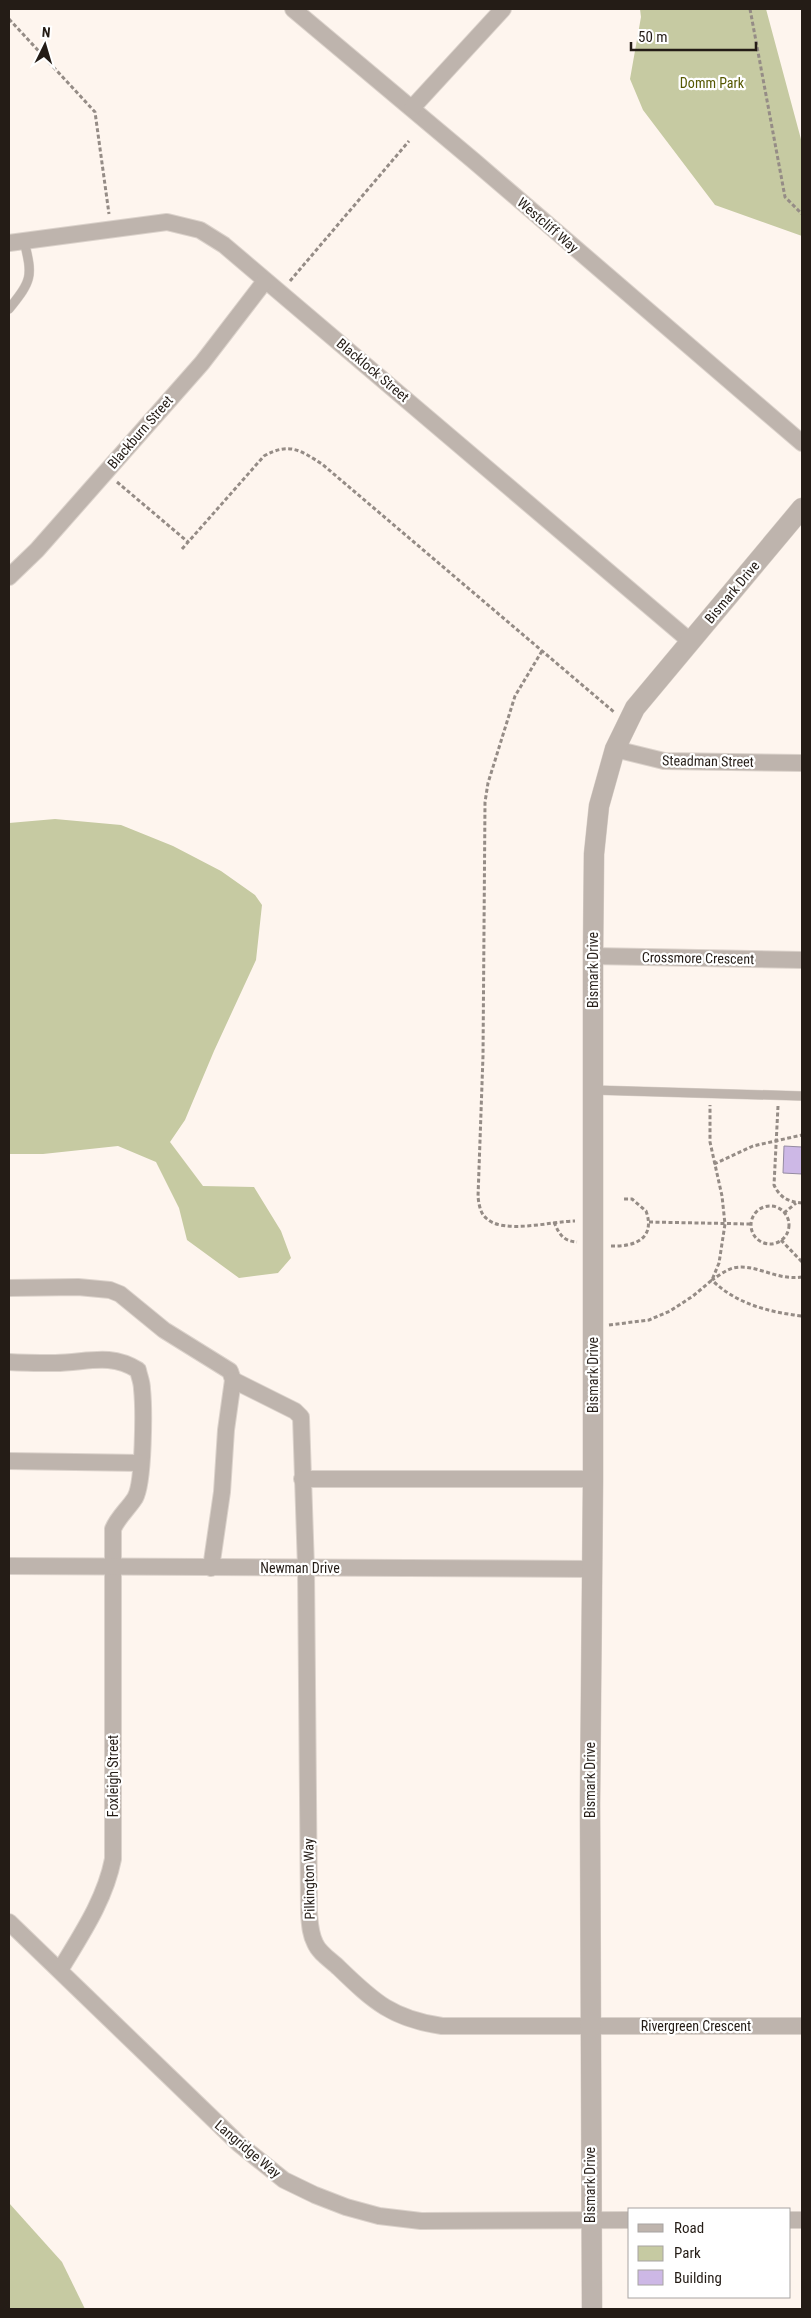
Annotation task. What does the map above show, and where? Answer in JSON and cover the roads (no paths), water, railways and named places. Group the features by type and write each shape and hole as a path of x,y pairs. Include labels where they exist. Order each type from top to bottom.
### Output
{"street":[{"name":"Westcliff Way","path":"293,9 412,108 802,443"},
{"path":"412,108 503,9"},
{"name":"Blacklock Street","path":"16,242 167,222 200,230 224,245 265,282 539,510 690,641"},
{"name":"Blackburn Street","path":"9,577 37,550 202,363 265,282"},
{"name":"Bismark Drive","path":"592,2309 590,2220 593,956 595,845 599,806 616,750 635,708 802,508"},
{"name":"Steadman Street","path":"616,750 664,761 802,763"},
{"name":"Crossmore Crescent","path":"593,956 802,960"},
{"path":"9,1288 78,1287 110,1290 120,1294 164,1330 220,1363 230,1371 233,1380 226,1430 222,1492 211,1568"},
{"name":"Foxleigh Street","path":"9,1362 56,1363 106,1358 125,1362 138,1370 142,1388 141,1463 136,1497 118,1517 113,1529 113,1859 110,1878 91,1919 60,1970"},
{"name":"Pilkington Way","path":"233,1380 295,1411 300,1417 306,1568 309,1913 310,1932 316,1946 369,1998 391,2012 416,2022 442,2026 591,2026"},
{"path":"9,1461 141,1463"},
{"path":"302,1479 593,1480"},
{"name":"Newman Drive","path":"9,1566 591,1569"},
{"name":"Langridge Way","path":"9,1922 239,2144 284,2180 346,2207 379,2216 421,2221 590,2220"},
{"name":"Rivergreen Crescent","path":"591,2026 802,2026"},
{"path":"590,2220 628,2220"}],"lane":[{"path":"9,309 27,286 30,265 16,242"},
{"path":"593,1090 802,1096"}],"park label":[{"name":"Domm Park","path":"712,83"}]}
